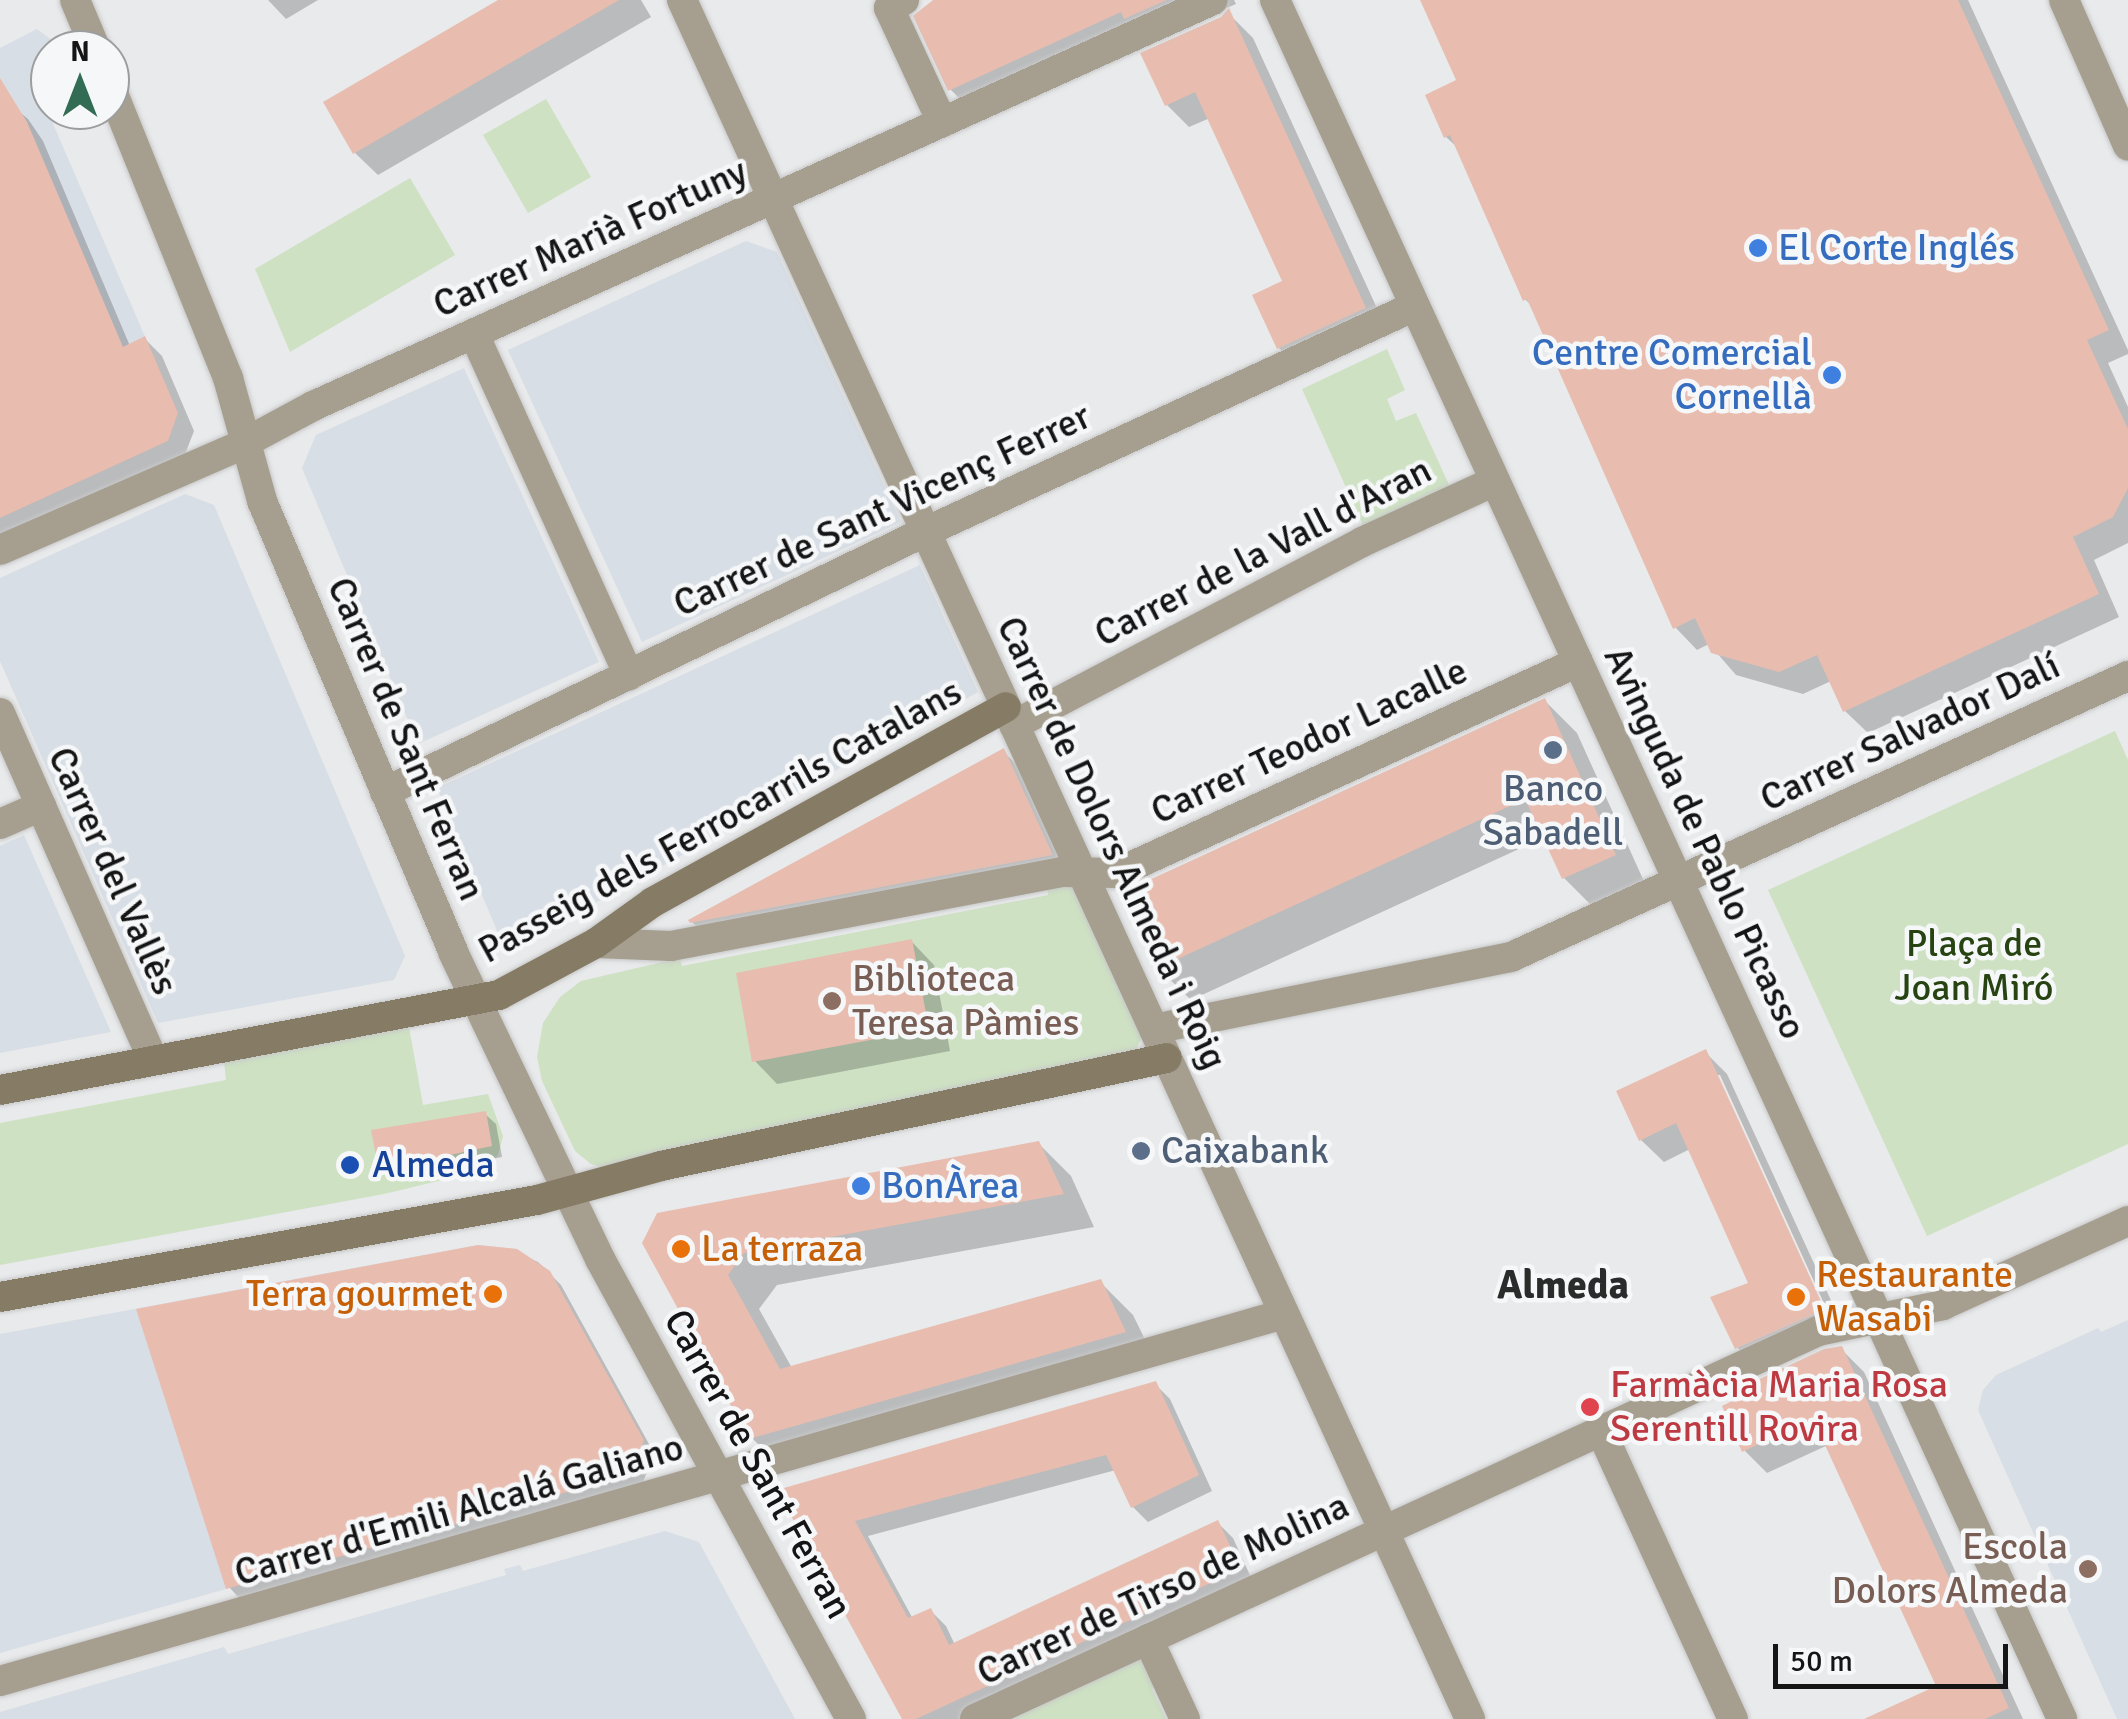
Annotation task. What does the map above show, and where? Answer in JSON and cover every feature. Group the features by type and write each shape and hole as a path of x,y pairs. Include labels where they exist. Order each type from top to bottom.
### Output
{"street":[{"path":"75,0 88,30"},
{"name":"Carrer de Dolors Almeda i Roig","path":"682,0 1470,1719"},
{"path":"904,0 889,8 942,122"},
{"name":"Carrer Marià Fortuny","path":"0,550 1213,0"},
{"name":"Avinguda de Pablo Picasso","path":"1275,0 1878,1316 2053,1716"},
{"path":"2064,0 2128,146"},
{"name":"Carrer de Sant Ferran","path":"128,130 228,378 262,502 476,999 600,1258 851,1719"},
{"name":"Carrer de Sant Vicenç Ferrer","path":"386,792 926,532 1415,306"},
{"path":"474,334 630,674"},
{"name":"Carrer de la Vall d'Aran","path":"1010,716 1362,542 1495,481"},
{"name":"Carrer Teodor Lacalle","path":"596,942 671,946 1043,876 1116,873 1578,662"},
{"name":"Carrer Salvador Dalí","path":"1154,1028 1511,957 2128,676"},
{"name":"Carrer del Vallès","path":"0,713 153,1060"},
{"name":"Passeig dels Ferrocarrils Catalans","path":"0,1090 498,995 596,942 653,902 1010,716"},
{"path":"0,824 41,806"},
{"path":"0,1297 568,1190 1167,1058"},
{"name":"Carrer de Tirso de Molina","path":"975,1719 1834,1324 1943,1306 2128,1221"},
{"name":"Carrer d'Emili Alcalá Galiano","path":"0,1681 1284,1314"},
{"path":"1601,1431 1733,1719"},
{"path":"1148,1639 1184,1719"}],"shaded area":[{"path":"30,33 30,130 56,130 178,413 168,441 0,518 0,48"},
{"path":"746,241 777,252 901,522 642,642 508,350"},
{"path":"464,368 599,662 418,744 302,468 316,435"},
{"path":"185,494 214,505 405,956 394,980 158,1023 0,661 0,578"},
{"path":"920,565 978,692 506,952 437,788"},
{"path":"24,835 111,1032 0,1053 0,846"},
{"path":"478,1245 517,1249 550,1271 644,1440 631,1474 0,1653 0,1334"},
{"name":"Escola Dolors Almeda","path":"2128,1320 2128,1719 2117,1719 1978,1410 1983,1390 1996,1375 2098,1328 2101,1332"},
{"path":"665,1531 699,1542 795,1719 0,1719 0,1712 224,1647 228,1654 506,1575 504,1569 520,1565 523,1571"}],"green space":[{"path":"546,99 591,177 528,213 483,135"},
{"path":"410,178 455,255 290,352 255,269"},
{"path":"1387,349 1405,390 1387,399 1396,421 1416,413 1451,489 1365,530 1302,389"},
{"name":"Plaça de Joan Miró","path":"2115,731 2128,760 2128,1144 1927,1236 1768,890"},
{"path":"1047,886 1075,887 1143,1035 1135,1052 609,1169 591,1164 575,1151 542,1081 537,1057 543,1023 560,997 581,981 680,958 682,966 1048,895"},
{"path":"409,1027 423,1105 488,1094 503,1136 498,1155 484,1170 384,1194 0,1265 0,1123 226,1080 224,1062"},
{"path":"1133,1657 1143,1659 1159,1685 1152,1689 1166,1719 993,1719"}],"building":[{"path":"498,0 619,0 353,154 323,102"},
{"path":"933,0 1167,0 1124,19 1121,12 948,91 913,16"},
{"name":"Centre Comercial Cornellà","path":"1420,0 1958,0 2109,330 2087,340 2128,429 2128,488 2113,517 2073,537 2099,594 1843,712 1817,655 1779,672 1711,653 1695,618 1673,629 1527,299 1523,301 1450,135 1444,138 1425,95 1456,80"},
{"path":"1229,8 1366,308 1277,349 1252,295 1282,281 1195,92 1165,106 1140,53 1221,17"},
{"path":"0,78 27,122 123,347 145,336 178,413 168,441 0,518"},
{"path":"1545,698 1616,855 1562,879 1525,799 1156,969 1121,893"},
{"path":"1004,748 1053,855 690,923 688,920"},
{"name":"Biblioteca Teresa Pàmies","path":"912,939 929,1029 752,1062 736,973"},
{"path":"1706,1049 1825,1310 1735,1349 1710,1297 1748,1283 1676,1123 1639,1141 1616,1091"},
{"path":"486,1111 492,1146 379,1170 371,1130"},
{"path":"1039,1141 1064,1194 744,1253 728,1275 780,1369 1101,1279 1126,1332 749,1439 642,1243 657,1213"},
{"path":"478,1245 517,1249 550,1271 644,1440 631,1474 226,1589 136,1309"},
{"path":"1842,1346 2009,1708 1985,1719 1864,1719 1936,1686 1813,1419 1742,1452 1722,1406 1754,1390 1751,1383 1824,1349"},
{"path":"1156,1381 1199,1475 1131,1508 1106,1455 855,1521 908,1618 931,1608 949,1645 1218,1520 1241,1569 916,1719 902,1719 777,1490"}],"place":[{"name":"El Corte Inglés","path":"1758,248"},
{"name":"Centre Comercial Cornellà","path":"1832,375"},
{"name":"Banco Sabadell","path":"1553,750"},
{"name":"Biblioteca Teresa Pàmies","path":"832,1001"},
{"name":"Caixabank","path":"1141,1151"},
{"name":"Almeda","path":"350,1165"},
{"name":"BonÀrea","path":"861,1186"},
{"name":"La terraza","path":"681,1249"},
{"name":"Terra gourmet","path":"493,1294"},
{"name":"Restaurante Wasabi","path":"1796,1297"},
{"name":"Farmàcia Maria Rosa Serentill Rovira","path":"1590,1407"},
{"name":"Escola Dolors Almeda","path":"2088,1569"}],"district":[{"name":"Almeda","path":"1563,1285"}]}
